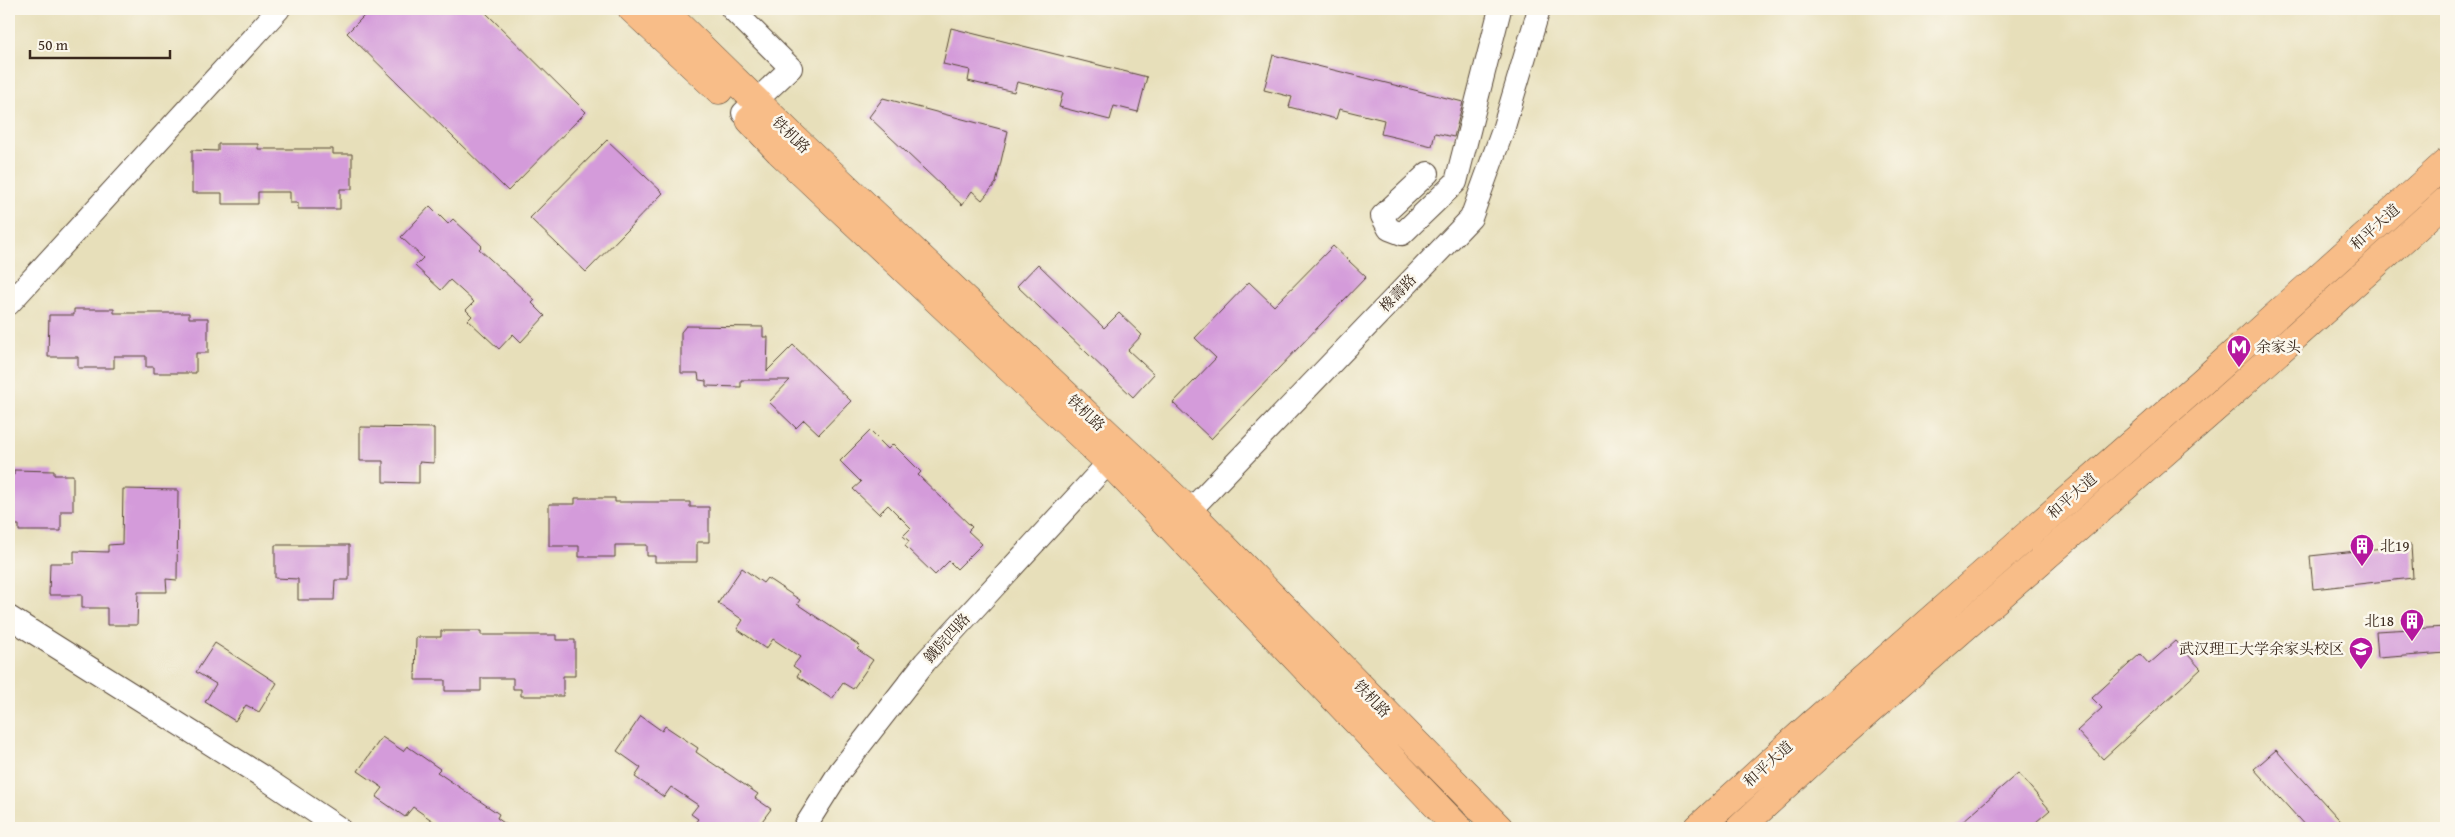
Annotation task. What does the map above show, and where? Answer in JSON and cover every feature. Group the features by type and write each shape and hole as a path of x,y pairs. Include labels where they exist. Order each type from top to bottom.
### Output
{"main road":[{"name":"铁机路","path":"632,9 750,107 1181,519 1499,828"},
{"name":"铁机路","path":"662,9 750,107 779,151 1109,462 1181,519 1458,828"},
{"name":"和平大道","path":"1698,828 1812,724 2203,381 2446,162"},
{"name":"和平大道","path":"1740,828 1830,745 2222,402 2446,201"}],"street":[{"path":"9,304 280,9"},
{"path":"732,9 791,68 750,107"},
{"path":"1428,173 1382,216 1388,229 1402,234 1456,182 1500,9"},
{"name":"橡壽路","path":"1181,519 1471,218 1503,130 1539,9"},
{"name":"鐵院四路","path":"804,828 840,771 925,662 1109,462"},
{"path":"9,616 260,775 339,828"}],"building":[{"path":"371,9 482,9 586,112 508,191 347,33"},
{"path":"951,28 1147,77 1138,112 1114,106 1110,120 1059,107 1063,93 1017,82 1014,92 968,81 970,70 943,64"},
{"path":"1273,55 1463,102 1454,137 1435,133 1432,146 1381,134 1384,120 1339,109 1336,119 1289,107 1292,97 1264,90"},
{"path":"883,98 1008,131 996,183 982,200 972,191 962,205 869,117"},
{"path":"607,140 663,193 586,272 530,218"},
{"path":"218,144 258,144 258,149 333,149 333,154 352,154 352,189 340,189 340,209 298,209 298,203 290,203 290,192 258,192 258,204 222,204 222,193 192,193 192,150 218,151"},
{"path":"430,206 448,224 453,219 482,246 479,249 535,300 532,303 545,316 521,342 513,334 499,349 468,320 472,316 466,310 474,302 450,280 441,290 415,266 423,258 401,237"},
{"path":"1333,246 1366,277 1211,439 1173,403 1216,358 1195,338 1249,282 1274,306"},
{"path":"1038,264 1104,328 1119,313 1142,335 1128,350 1154,374 1133,397 1017,286"},
{"path":"74,309 114,309 114,313 189,313 189,318 208,318 208,353 196,353 196,373 154,373 154,367 146,367 146,356 114,356 114,368 78,368 78,357 48,357 49,315 74,315"},
{"path":"686,326 763,327 763,337 768,337 767,371 793,345 851,401 819,434 804,420 796,428 769,402 790,380 741,380 741,387 706,386 706,381 699,380 698,373 681,373 681,332"},
{"path":"360,427 434,428 434,463 419,462 419,483 383,482 383,461 360,461"},
{"path":"870,431 888,449 893,444 921,472 918,475 972,527 968,531 982,544 957,569 949,561 935,575 905,546 909,541 903,536 911,528 888,505 879,514 853,489 861,482 840,461"},
{"path":"14,470 54,471 54,475 73,475 73,511 61,511 61,531 19,531 19,525 11,525 9,475 14,475"},
{"path":"123,489 178,490 177,580 166,579 167,592 138,592 137,625 107,625 107,608 82,608 82,595 49,595 50,563 74,563 74,551 108,552 108,545 122,544"},
{"path":"575,498 615,498 615,502 690,502 690,507 709,507 709,542 697,542 697,562 655,562 655,556 647,556 647,545 615,545 615,557 579,557 579,546 549,546 549,504 575,504"},
{"path":"275,545 349,545 349,580 335,580 334,600 298,600 298,579 275,578"},
{"name":"北19","path":"2411,545 2413,578 2313,589 2310,556"},
{"path":"742,568 763,583 767,578 800,600 797,604 860,646 857,649 873,660 853,689 843,683 832,699 797,676 800,671 793,666 800,657 773,639 766,649 737,629 743,620 718,603"},
{"name":"北18","path":"2446,627 2446,653 2378,658 2376,631"},
{"path":"441,631 481,631 481,635 556,635 556,640 575,640 575,676 563,676 563,696 521,696 521,689 513,689 513,678 481,678 481,691 445,691 445,680 415,680 416,637 441,637"},
{"path":"2175,641 2201,669 2103,759 2077,731 2102,708 2092,698 2140,654 2149,664"},
{"path":"215,643 277,683 259,712 246,705 235,721 205,702 216,684 196,672"},
{"path":"641,716 662,731 665,726 698,748 696,752 758,794 755,798 771,809 757,828 691,828 698,819 691,814 698,805 671,787 664,797 635,777 641,768 617,751"},
{"path":"382,737 403,751 407,746 440,769 437,772 499,814 497,818 511,828 443,828 413,807 405,817 376,797 383,788 358,771"},
{"path":"2276,750 2347,828 2307,828 2254,769"},
{"path":"2018,773 2050,810 2029,828 1955,828"}],"place":[{"name":"余家头","path":"2239,368"},
{"name":"北19","path":"2362,567"},
{"name":"北18","path":"2412,642"},
{"name":"武汉理工大学余家头校区","path":"2361,670"}]}
